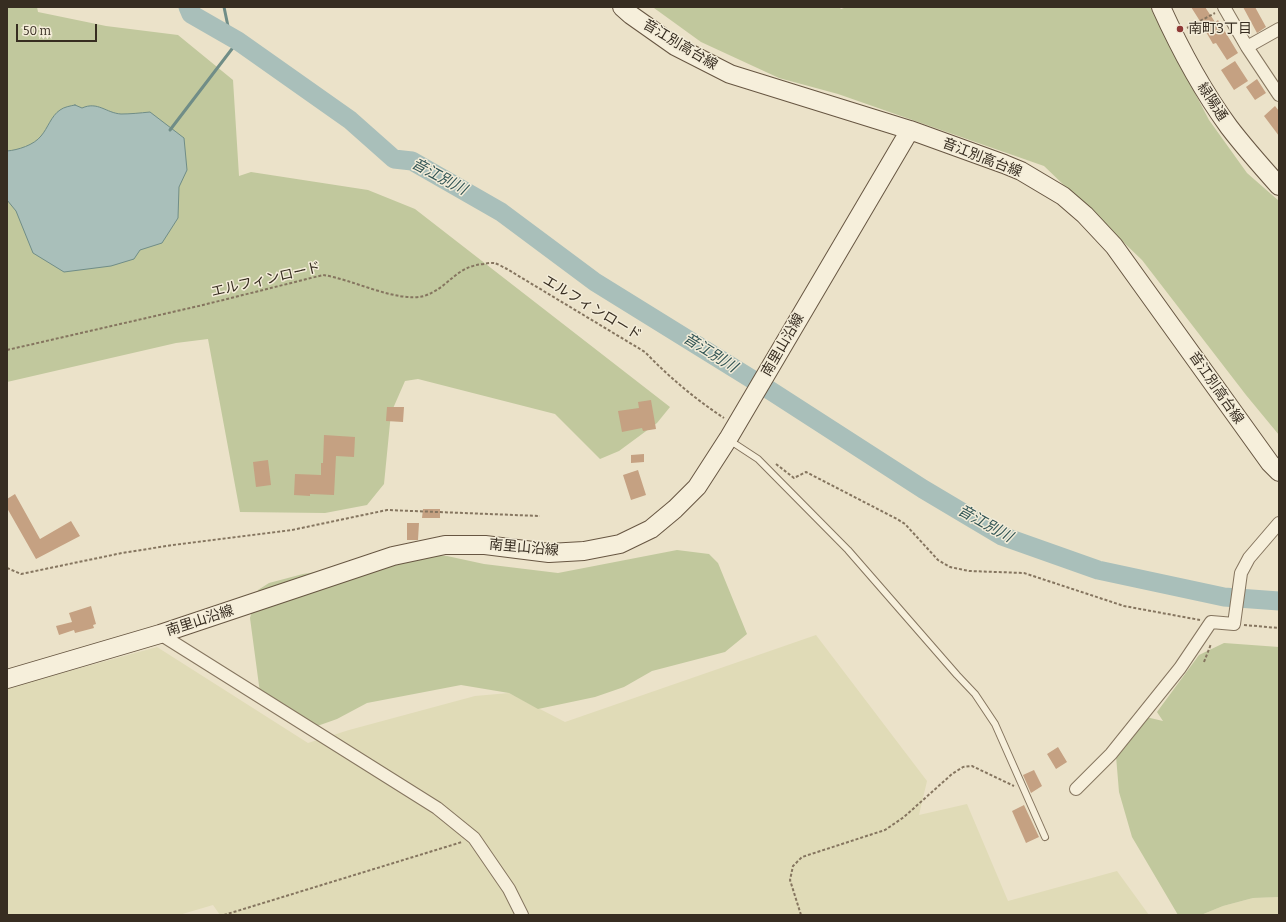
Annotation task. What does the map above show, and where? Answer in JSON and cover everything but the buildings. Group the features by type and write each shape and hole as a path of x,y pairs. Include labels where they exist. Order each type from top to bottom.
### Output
{"street":[{"name":"音江別高台線","path":"622,7 675,46 730,74 910,130 1004,164 1021,171 1063,196 1085,215 1114,246 1270,463 1279,472"},
{"name":"緑陽通","path":"1161,7 1184,55 1210,99 1229,127 1279,186"},
{"path":"1224,8 1247,47 1279,94"},
{"path":"1247,47 1279,29"},
{"name":"南里山沿線","path":"7,679 160,634 393,556 445,545 485,545 549,553 584,551 620,544 651,529 675,509 697,487 746,409 910,130"},
{"path":"1076,790 1111,754 1180,668 1210,622 1234,624 1241,573 1249,558 1279,523"},
{"path":"160,634 437,808 474,838 509,889 522,915"}],"lane":[{"path":"732,432 848,550 957,675 976,694 995,724 1045,837"}],"path":[{"path":"1183,31 1224,8"},
{"name":"エルフィンロード","path":"7,350 202,305 323,275 336,277 396,296 412,298 437,291 464,269 477,264 494,263 508,269 645,352 659,367 708,408 732,432"},
{"path":"776,464 794,478 806,472 897,519 905,524 938,560 950,567 969,571 1024,573 1124,606 1210,622"},
{"path":"7,568 21,574 173,545 292,530 387,510 540,516"},
{"path":"1234,624 1279,628"},
{"path":"1204,662 1212,641"},
{"path":"801,915 790,880 793,866 802,857 885,830 904,817 952,774 963,767 972,766 1016,787 1020,781"},
{"path":"224,915 474,838"}],"shaded area":[{"path":"816,635 927,781 919,815 967,804 1008,901 1117,871 1149,915 220,915 213,905 179,915 7,915 7,688 157,647 308,743 349,730 475,696 509,693 565,722"},
{"path":"1279,897 1279,915 1201,915 1223,906 1253,898"}],"green space":[{"path":"7,7 37,7 38,12 106,26 178,35 233,80 239,176 251,172 368,190 415,209 670,407 657,423 619,451 600,459 555,414 418,379 405,381 391,413 384,484 367,505 325,513 240,512 208,339 176,343 7,382"},
{"path":"654,7 839,7 841,9 847,7 1150,7 1209,120 1247,173 1279,201 1279,435 1246,395 1142,260 1044,166 838,94 779,78 701,42"},
{"path":"677,550 709,554 718,563 747,634 725,652 652,671 624,687 595,697 538,709 509,693 461,685 367,703 337,719 306,730 260,693 250,618 258,590 269,583 303,574 426,555 447,556 484,564 558,573"},
{"path":"1224,643 1279,647 1279,897 1253,898 1223,906 1201,915 1178,915 1132,837 1119,792 1116,756 1119,734 1131,718 1146,717 1163,721 1157,712 1199,655"}],"water":[{"path":"75,105 82,108 93,106 121,114 150,112 184,138 187,170 179,187 178,218 162,243 140,250 134,259 111,266 64,272 33,253 16,211 7,200 7,151 16,150 34,142 43,133 60,110"}],"waterway":[{"name":"音江別川","path":"188,7 191,14 238,41 350,120 394,159 412,161 501,212 595,282 771,391 923,489 1002,536 1098,570 1224,597 1279,601"},
{"path":"224,7 230,36"},
{"path":"170,130 238,41"}],"place":[{"name":"南町3丁目","path":"1180,29"}]}
